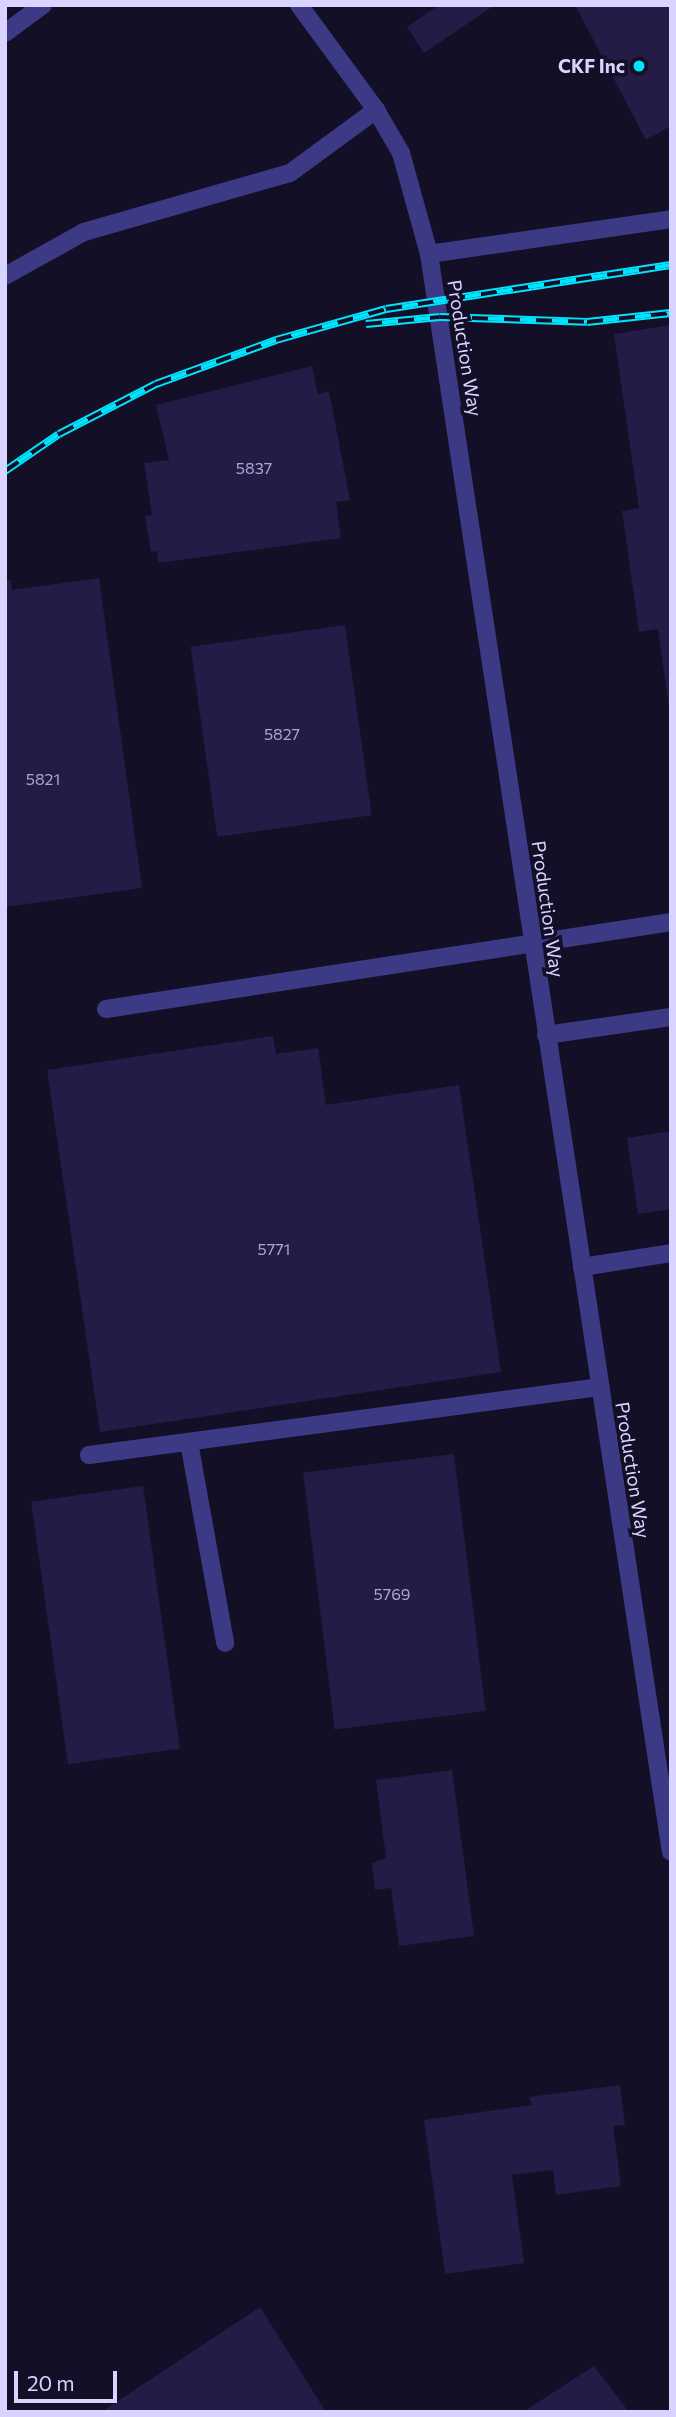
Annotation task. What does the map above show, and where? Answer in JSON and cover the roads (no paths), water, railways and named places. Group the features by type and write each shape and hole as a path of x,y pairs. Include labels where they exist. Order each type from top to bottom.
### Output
{"street":[{"path":"5,33 43,5"},
{"name":"Production Way","path":"299,5 376,110 401,153 429,254 671,1852"},
{"path":"5,276 84,232 290,173 376,110"},
{"path":"429,254 671,219"},
{"path":"106,1009 671,922"},
{"path":"546,1035 671,1017"},
{"path":"582,1267 671,1253"},
{"path":"89,1455 600,1387"},
{"path":"189,1442 225,1643"}],"railway":[{"path":"5,471 59,434 156,384 276,340 386,309 671,265"},
{"path":"366,324 440,317 587,322 671,313"}],"place":[{"name":"CKF Inc","path":"639,66"}]}
